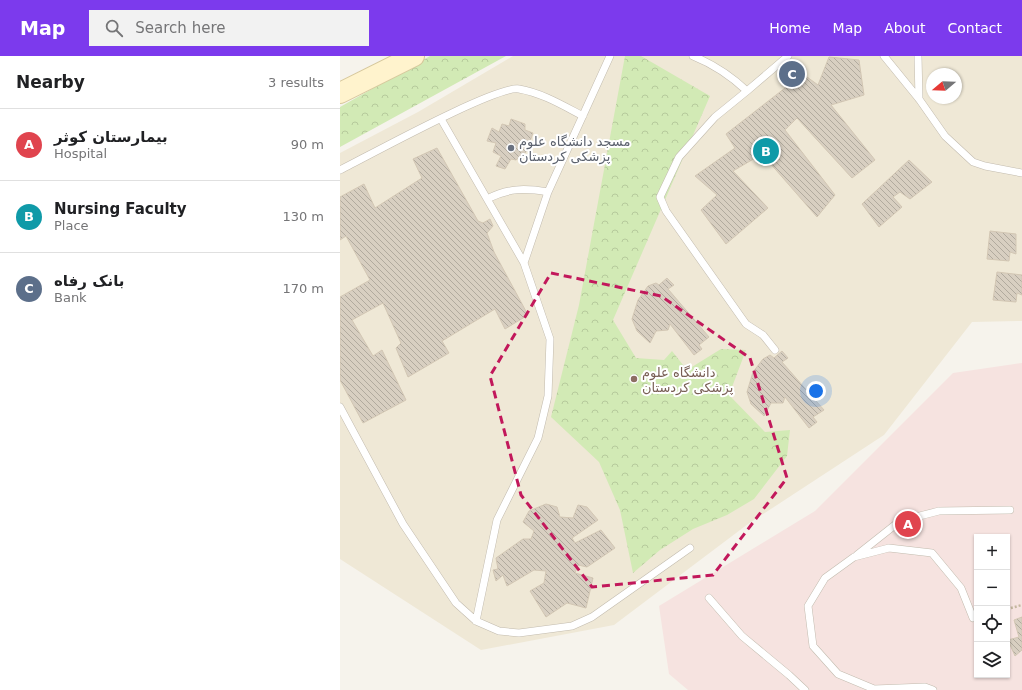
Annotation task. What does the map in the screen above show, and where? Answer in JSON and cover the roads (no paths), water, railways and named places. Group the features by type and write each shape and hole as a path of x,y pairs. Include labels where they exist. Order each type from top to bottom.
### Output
{"main road":[{"path":"340,93 414,56"}],"lane":[{"path":"524,263 548,192 610,56"},
{"path":"693,56 706,61 734,78 747,91"},
{"path":"775,350 763,335 746,324 666,211 660,197 679,157 715,117 788,56"},
{"path":"884,56 919,99 945,136 973,162 985,166 1022,173"},
{"path":"918,56 919,99"},
{"path":"340,170 486,97 517,88 551,99 583,116"},
{"path":"441,119 524,263 550,339 548,396 538,438 497,520 476,621"},
{"path":"487,199 498,193 513,189 531,189 548,192"},
{"path":"340,407 403,524 456,603 476,621 499,631 519,633 572,626 592,617 690,548"},
{"path":"933,690 925,687 874,689 838,674 813,646 808,606 825,578 900,521 939,511 1010,510"},
{"path":"854,557 889,548 932,553 961,588 973,618"},
{"path":"709,598 742,636 789,674 805,690"}],"place":[{"name":"بانک رفاه","path":"792,74"},
{"name":"مسجد دانشگاه علوم پزشکی کردستان","path":"511,148"},
{"name":"Nursing Faculty","path":"766,151"},
{"name":"دانشگاه علوم پزشکی کردستان","path":"634,379"},
{"name":"بیمارستان کوثر","path":"908,524"}]}
